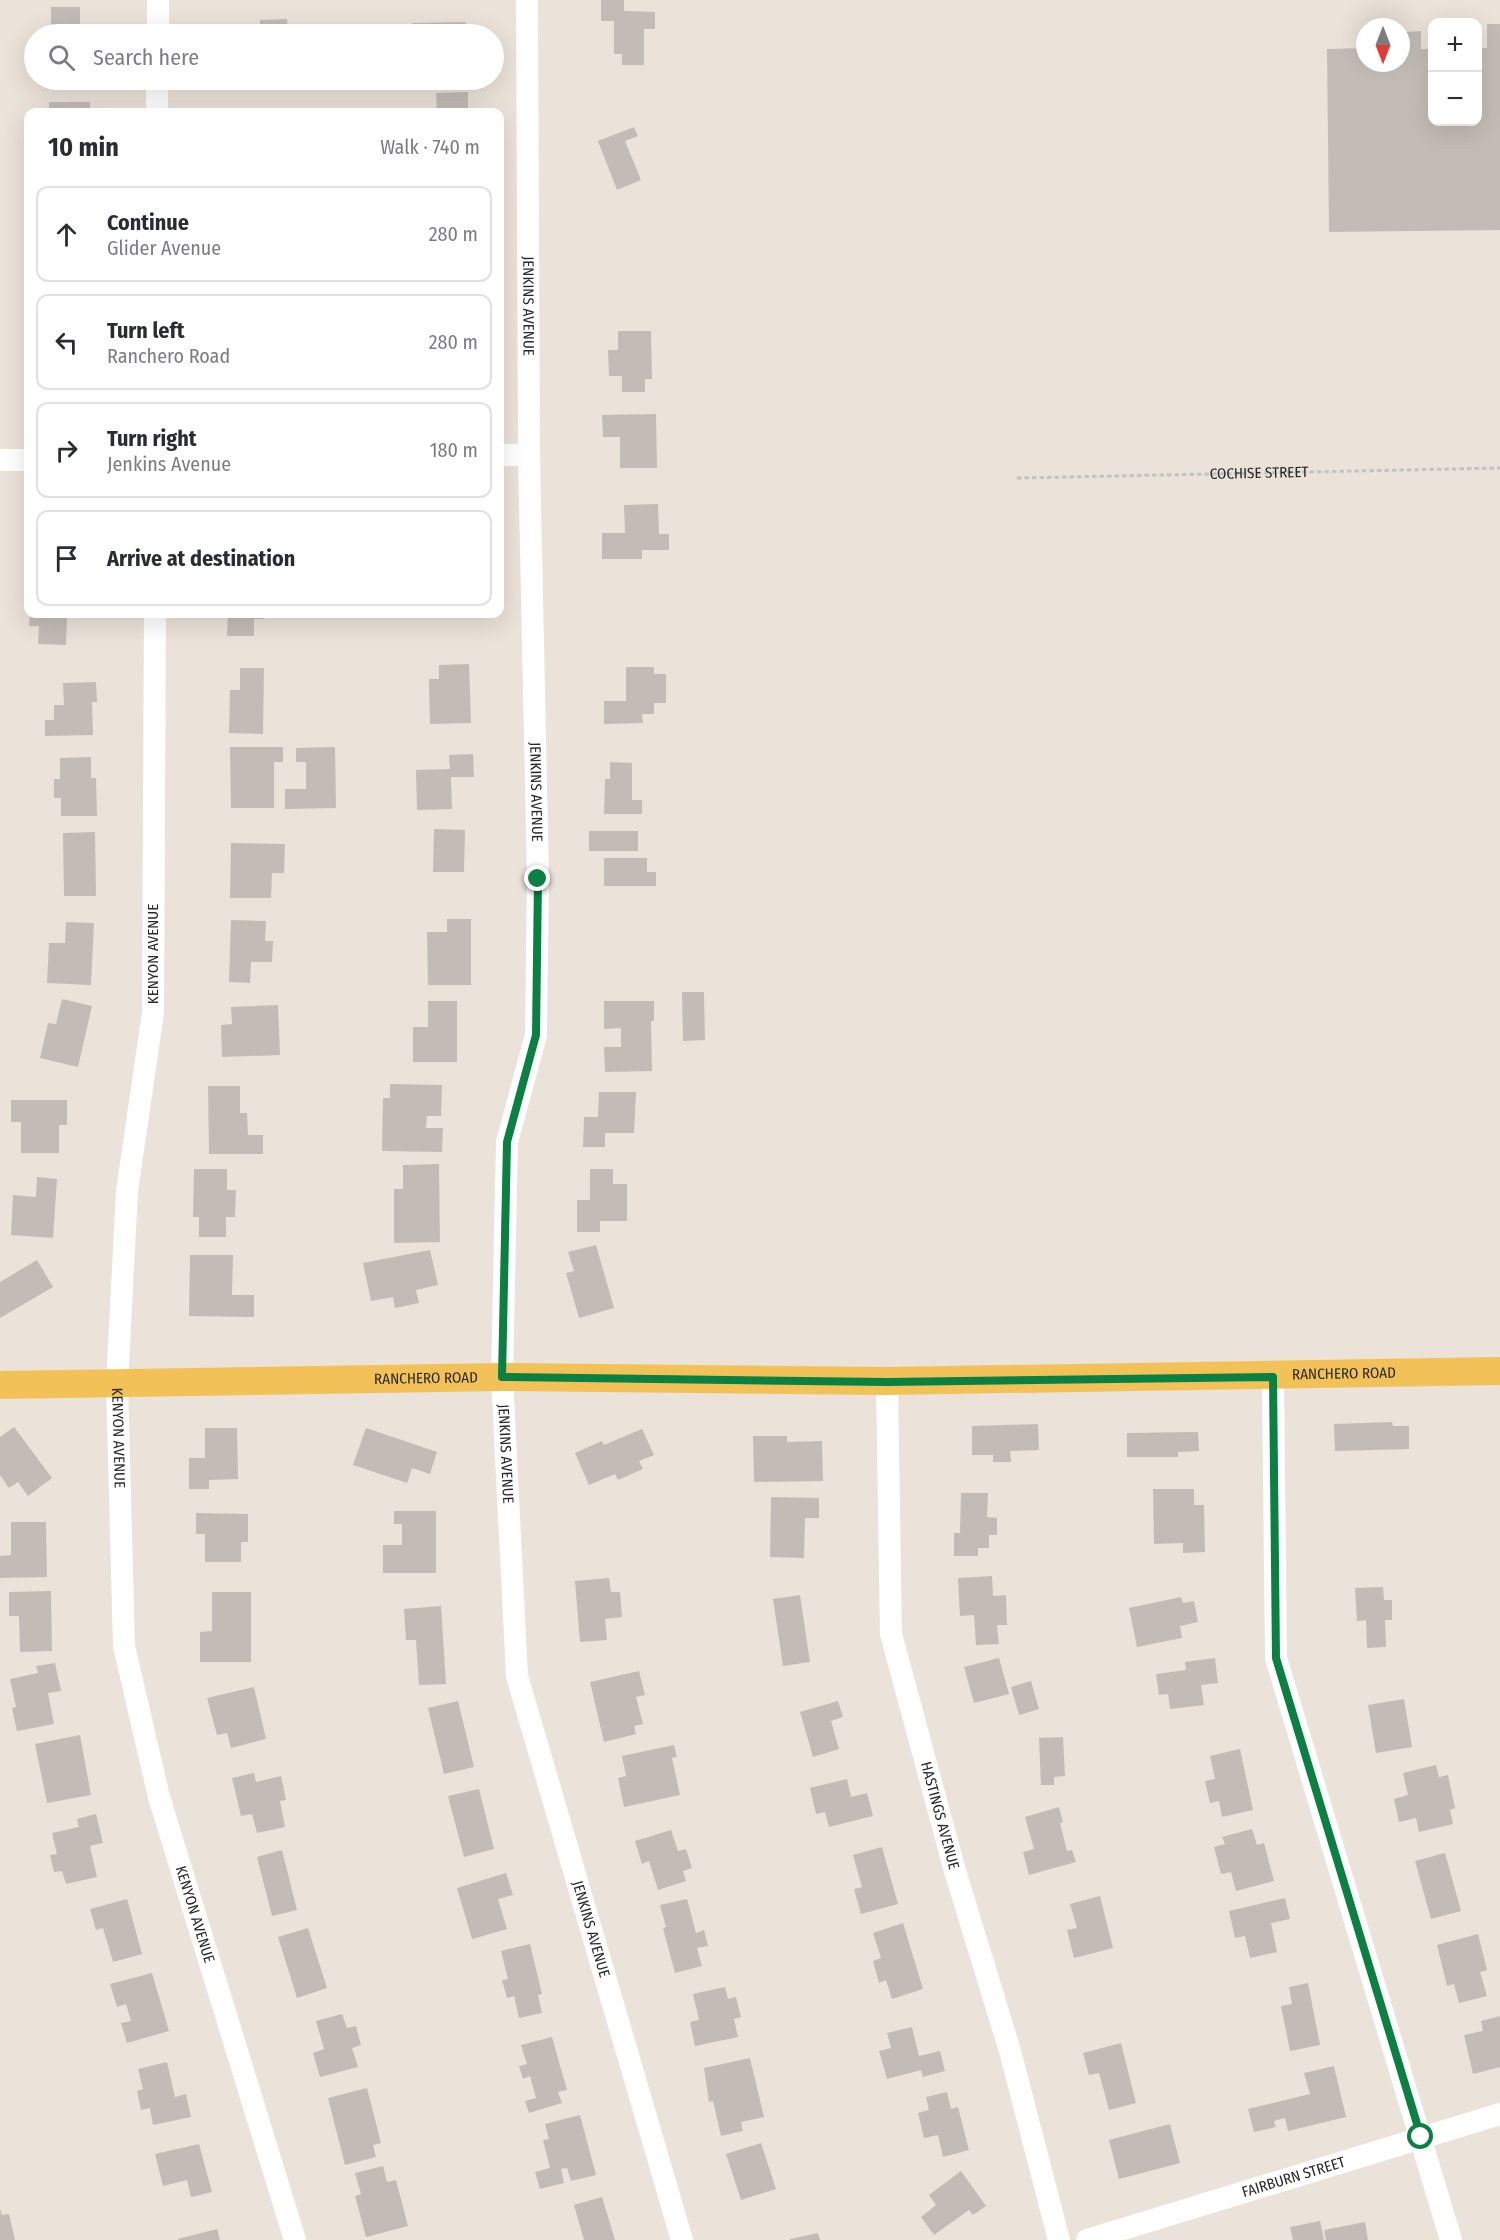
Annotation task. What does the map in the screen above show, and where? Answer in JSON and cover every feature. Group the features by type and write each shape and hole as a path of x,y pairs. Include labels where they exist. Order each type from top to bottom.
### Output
{"main road":[{"name":"RANCHERO ROAD","path":"0,1385 502,1377 887,1382 1273,1377 1500,1371"}],"street":[{"path":"158,0 158,24"},
{"name":"JENKINS AVENUE","path":"527,0 529,455 538,879 536,1035 507,1142 502,1377 517,1676 682,2240"},
{"path":"157,108 158,90"},
{"path":"504,455 529,455"},
{"path":"0,460 24,460"},
{"name":"KENYON AVENUE","path":"155,618 153,1013 126,1191 117,1384 124,1646 159,1797 295,2240"},
{"path":"1273,1377 1276,1658 1451,2240"},
{"name":"HASTINGS AVENUE","path":"887,1382 891,1634 955,1871 1010,2051 1059,2240"},
{"name":"FAIRBURN STREET","path":"1087,2240 1500,2114"}],"path":[{"name":"COCHISE STREET","path":"1017,478 1500,468"}],"building":[{"path":"601,0 624,0 624,11 655,12 655,29 644,29 644,65 622,65 622,54 614,54 614,21 601,21"},
{"path":"51,7 80,7 80,24 51,24"},
{"path":"287,19 287,24 260,24 260,20"},
{"path":"466,22 466,24 412,24"},
{"path":"1487,24 1500,24 1500,230 1329,232 1327,49 1356,48 1356,72 1410,72 1410,32 1421,31 1421,49 1428,49 1428,126 1482,126 1482,48 1487,48"},
{"path":"468,92 468,108 437,108 436,93"},
{"path":"49,102 90,102 90,108 49,108"},
{"path":"634,127 638,136 625,141 641,180 617,190 598,141"},
{"path":"618,331 651,331 652,379 645,379 645,392 622,392 622,376 609,376 608,350 618,350"},
{"path":"656,414 657,468 620,468 620,437 603,437 602,415"},
{"path":"658,504 659,534 669,534 669,550 642,550 642,559 602,559 602,533 625,533 624,505"},
{"path":"30,618 67,618 66,645 38,644 39,626 29,626"},
{"path":"228,618 264,618 254,619 254,636 227,636"},
{"path":"469,664 471,723 430,724 429,679 439,679 439,665"},
{"path":"626,667 654,667 654,674 666,674 666,703 654,703 654,714 642,714 643,723 604,724 604,701 626,701"},
{"path":"240,668 264,668 263,734 229,733 230,690 240,690"},
{"path":"96,682 97,702 92,702 93,735 45,736 45,720 54,720 54,705 64,705 63,683"},
{"path":"230,747 283,747 283,762 274,762 274,808 231,808"},
{"path":"335,747 336,808 285,809 285,789 306,789 306,762 296,762 296,748"},
{"path":"473,754 474,777 451,777 452,809 417,810 416,770 450,769 449,755"},
{"path":"91,757 91,778 96,778 97,816 61,816 61,798 54,798 54,779 60,779 60,758"},
{"path":"610,762 632,763 632,800 642,800 642,814 604,814 605,779 610,779"},
{"path":"434,829 465,830 464,872 433,872"},
{"path":"589,831 638,831 638,851 589,851"},
{"path":"95,832 96,896 64,896 63,833"},
{"path":"231,843 285,844 284,873 272,873 271,898 230,898"},
{"path":"604,858 647,858 647,872 656,872 656,886 604,886"},
{"path":"447,919 471,919 471,985 428,985 427,932 447,932"},
{"path":"231,920 266,921 265,941 273,941 272,962 251,962 250,983 229,982"},
{"path":"66,922 94,923 91,985 47,983 49,943 65,943"},
{"path":"682,992 704,992 705,1040 683,1041"},
{"path":"62,999 92,1006 78,1067 40,1058 48,1023 56,1024"},
{"path":"428,1001 457,1001 457,1062 413,1062 413,1027 428,1027"},
{"path":"604,1001 654,1001 654,1021 651,1021 652,1071 605,1072 604,1047 621,1047 621,1028 604,1029"},
{"path":"278,1005 280,1055 222,1057 221,1025 232,1024 231,1007"},
{"path":"390,1084 442,1085 441,1116 427,1116 426,1128 443,1128 442,1152 382,1151 383,1098 390,1098"},
{"path":"208,1086 240,1086 240,1113 247,1113 248,1135 263,1135 263,1154 209,1154"},
{"path":"599,1092 636,1092 634,1133 605,1133 605,1147 583,1147 584,1117 598,1117"},
{"path":"11,1100 67,1100 67,1125 59,1125 59,1153 21,1153 21,1122 11,1122"},
{"path":"439,1164 440,1242 394,1243 394,1189 403,1189 403,1165"},
{"path":"194,1169 227,1169 227,1190 236,1190 235,1217 226,1217 226,1237 199,1237 199,1217 193,1217"},
{"path":"590,1169 613,1169 613,1184 627,1184 627,1221 600,1221 600,1232 577,1232 577,1200 590,1200"},
{"path":"37,1177 57,1179 53,1238 11,1235 13,1195 36,1197"},
{"path":"596,1245 614,1308 579,1318 566,1273 574,1271 568,1252"},
{"path":"430,1250 438,1285 416,1290 419,1303 395,1308 393,1297 371,1301 363,1263"},
{"path":"190,1255 233,1255 232,1295 254,1295 254,1317 189,1316"},
{"path":"37,1260 53,1287 0,1318 0,1282"},
{"path":"1392,1422 1393,1426 1409,1426 1409,1449 1335,1451 1334,1424"},
{"path":"1038,1424 1039,1450 1010,1451 1011,1462 993,1462 993,1455 972,1455 972,1426"},
{"path":"14,1427 52,1478 28,1496 18,1482 9,1488 0,1475 0,1437"},
{"path":"205,1428 237,1428 238,1479 209,1480 209,1489 189,1489 189,1458 205,1458"},
{"path":"366,1428 437,1452 430,1474 412,1468 407,1483 353,1465"},
{"path":"642,1429 654,1455 639,1461 643,1469 618,1480 615,1474 589,1485 575,1453 602,1441 604,1445"},
{"path":"1198,1432 1199,1451 1178,1452 1178,1457 1127,1457 1127,1433"},
{"path":"753,1436 787,1436 787,1442 822,1441 823,1481 754,1482"},
{"path":"1153,1489 1194,1489 1194,1505 1204,1505 1205,1552 1183,1553 1183,1543 1154,1544"},
{"path":"961,1493 988,1493 987,1517 997,1518 997,1535 989,1535 989,1548 978,1548 978,1556 954,1556 954,1533 960,1533"},
{"path":"771,1497 819,1498 819,1518 805,1518 804,1558 770,1557"},
{"path":"394,1511 436,1511 436,1573 383,1573 383,1545 402,1545 402,1524 394,1524"},
{"path":"196,1513 248,1514 248,1542 241,1542 241,1562 205,1562 205,1534 196,1534"},
{"path":"11,1522 46,1522 47,1577 0,1578 0,1556 11,1555"},
{"path":"992,1576 993,1596 1006,1595 1007,1625 997,1625 999,1644 976,1645 974,1615 960,1616 958,1578"},
{"path":"609,1578 611,1592 620,1592 622,1617 605,1619 607,1640 580,1642 575,1581"},
{"path":"1383,1587 1384,1600 1392,1600 1392,1620 1385,1620 1386,1647 1367,1648 1366,1620 1357,1621 1355,1588"},
{"path":"51,1591 52,1651 20,1652 19,1616 9,1616 9,1592"},
{"path":"212,1592 251,1592 251,1662 200,1662 200,1632 212,1631"},
{"path":"800,1595 810,1662 783,1666 773,1599"},
{"path":"1181,1597 1183,1603 1194,1601 1198,1622 1180,1626 1182,1638 1137,1647 1129,1608"},
{"path":"441,1606 446,1684 419,1685 416,1640 406,1640 404,1609"},
{"path":"999,1658 1009,1694 974,1703 964,1667"},
{"path":"1215,1658 1218,1683 1201,1685 1204,1705 1170,1709 1168,1694 1159,1695 1156,1674 1186,1670 1185,1662"},
{"path":"55,1663 61,1691 48,1693 54,1724 17,1731 12,1708 16,1707 10,1679 38,1673 36,1666"},
{"path":"639,1671 645,1695 636,1697 643,1724 634,1726 636,1734 604,1742 590,1682"},
{"path":"1031,1681 1039,1709 1019,1715 1011,1687"},
{"path":"254,1687 266,1739 231,1748 227,1733 217,1735 207,1698"},
{"path":"1404,1699 1412,1747 1376,1753 1368,1705"},
{"path":"458,1701 474,1767 444,1774 428,1708"},
{"path":"838,1701 843,1717 831,1721 839,1749 813,1757 800,1712"},
{"path":"80,1735 91,1795 47,1803 35,1744"},
{"path":"1063,1737 1065,1776 1054,1777 1054,1785 1041,1785 1039,1738"},
{"path":"674,1745 677,1757 672,1758 680,1795 624,1807 618,1778 626,1776 622,1756"},
{"path":"1240,1749 1253,1810 1222,1817 1219,1801 1210,1803 1205,1781 1215,1779 1210,1756"},
{"path":"1436,1765 1439,1777 1448,1775 1455,1808 1450,1810 1453,1824 1419,1832 1416,1818 1399,1822 1394,1799 1408,1795 1403,1773"},
{"path":"254,1773 256,1782 281,1776 286,1800 280,1801 285,1827 257,1833 252,1814 241,1816 232,1778"},
{"path":"847,1779 851,1797 867,1793 873,1816 829,1827 825,1812 816,1814 810,1788"},
{"path":"479,1789 494,1849 464,1857 448,1796"},
{"path":"1059,1807 1063,1822 1060,1823 1067,1851 1072,1850 1076,1862 1029,1875 1023,1852 1034,1849 1025,1817"},
{"path":"96,1814 103,1843 90,1846 97,1877 66,1884 62,1871 54,1872 50,1855 57,1854 52,1833 79,1827 77,1819"},
{"path":"1252,1829 1257,1845 1264,1843 1274,1881 1236,1891 1231,1872 1221,1874 1214,1847 1225,1844 1222,1837"},
{"path":"671,1830 678,1851 686,1849 692,1868 683,1871 686,1881 658,1890 649,1861 642,1864 635,1841"},
{"path":"882,1847 898,1904 861,1914 854,1889 862,1887 853,1855"},
{"path":"282,1850 297,1910 272,1916 257,1857"},
{"path":"1445,1853 1461,1911 1431,1919 1415,1861"},
{"path":"506,1873 513,1895 498,1899 507,1929 472,1939 457,1888"},
{"path":"1100,1896 1113,1948 1074,1958 1067,1930 1077,1928 1070,1904"},
{"path":"1285,1898 1290,1919 1271,1923 1277,1952 1250,1958 1245,1936 1235,1938 1229,1911"},
{"path":"127,1899 142,1954 113,1962 103,1928 96,1930 90,1909"},
{"path":"687,1899 696,1933 704,1930 708,1946 697,1948 702,1966 675,1973 663,1928 666,1927 660,1905"},
{"path":"903,1923 923,1989 892,1999 886,1980 879,1983 873,1961 881,1958 873,1933"},
{"path":"308,1928 327,1988 297,1998 278,1937"},
{"path":"1478,1934 1487,1970 1480,1972 1487,1996 1459,2003 1454,1984 1447,1986 1437,1945"},
{"path":"530,1944 542,1994 538,1995 542,2013 519,2018 514,1996 507,1998 502,1980 508,1979 501,1951"},
{"path":"152,1973 169,2031 127,2043 121,2023 131,2021 126,2004 117,2007 110,1984"},
{"path":"1308,1983 1320,2045 1290,2051 1281,2006 1292,2004 1289,1987"},
{"path":"725,1987 728,1999 736,1997 741,2017 734,2019 738,2037 695,2046 690,2022 699,2020 693,1994"},
{"path":"342,2014 347,2028 356,2026 361,2045 352,2048 358,2067 320,2077 313,2053 324,2049 316,2021"},
{"path":"1500,2016 1500,2067 1473,2074 1464,2035 1483,2031 1481,2021"},
{"path":"912,2027 919,2056 940,2051 945,2071 923,2077 921,2070 887,2079 879,2051 891,2048 887,2033"},
{"path":"552,2037 567,2090 558,2092 562,2103 529,2113 525,2101 536,2098 530,2076 523,2079 519,2066 527,2064 521,2045"},
{"path":"1121,2043 1136,2103 1109,2110 1099,2073 1089,2075 1083,2053"},
{"path":"750,2058 764,2117 741,2122 743,2131 721,2136 713,2101 709,2102 704,2068"},
{"path":"167,2062 175,2097 186,2094 191,2117 153,2125 150,2108 141,2110 137,2091 143,2089 138,2069"},
{"path":"1334,2066 1346,2117 1288,2131 1285,2118 1274,2121 1276,2127 1254,2132 1248,2109 1310,2094 1304,2073"},
{"path":"367,2088 381,2143 373,2145 376,2157 345,2165 328,2098"},
{"path":"947,2092 951,2109 958,2107 969,2150 943,2157 938,2135 924,2138 918,2113 929,2110 926,2097"},
{"path":"580,2115 596,2175 571,2181 567,2168 561,2169 564,2183 540,2189 535,2172 550,2168 543,2140 549,2139 545,2124"},
{"path":"1170,2124 1180,2163 1119,2179 1109,2140"},
{"path":"761,2143 776,2189 741,2200 726,2154"},
{"path":"199,2144 212,2192 191,2197 187,2180 163,2186 155,2154"},
{"path":"383,2166 387,2182 396,2180 408,2226 366,2237 355,2196 361,2194 355,2173"},
{"path":"961,2171 986,2206 973,2215 969,2210 934,2235 921,2217 936,2205 929,2195"},
{"path":"602,2197 615,2240 584,2240 574,2205"},
{"path":"0,2209 2,2215 9,2214 15,2240 0,2240"},
{"path":"1320,2221 1324,2240 1293,2240 1290,2227"},
{"path":"1365,2222 1368,2240 1326,2240 1324,2230"},
{"path":"217,2229 220,2240 178,2240 178,2239"},
{"path":"818,2233 820,2240 790,2240 790,2239"}],"route":[{"path":"538,879 536,1035 507,1142 502,1377 887,1382 1273,1377 1276,1658 1421,2137"}]}
